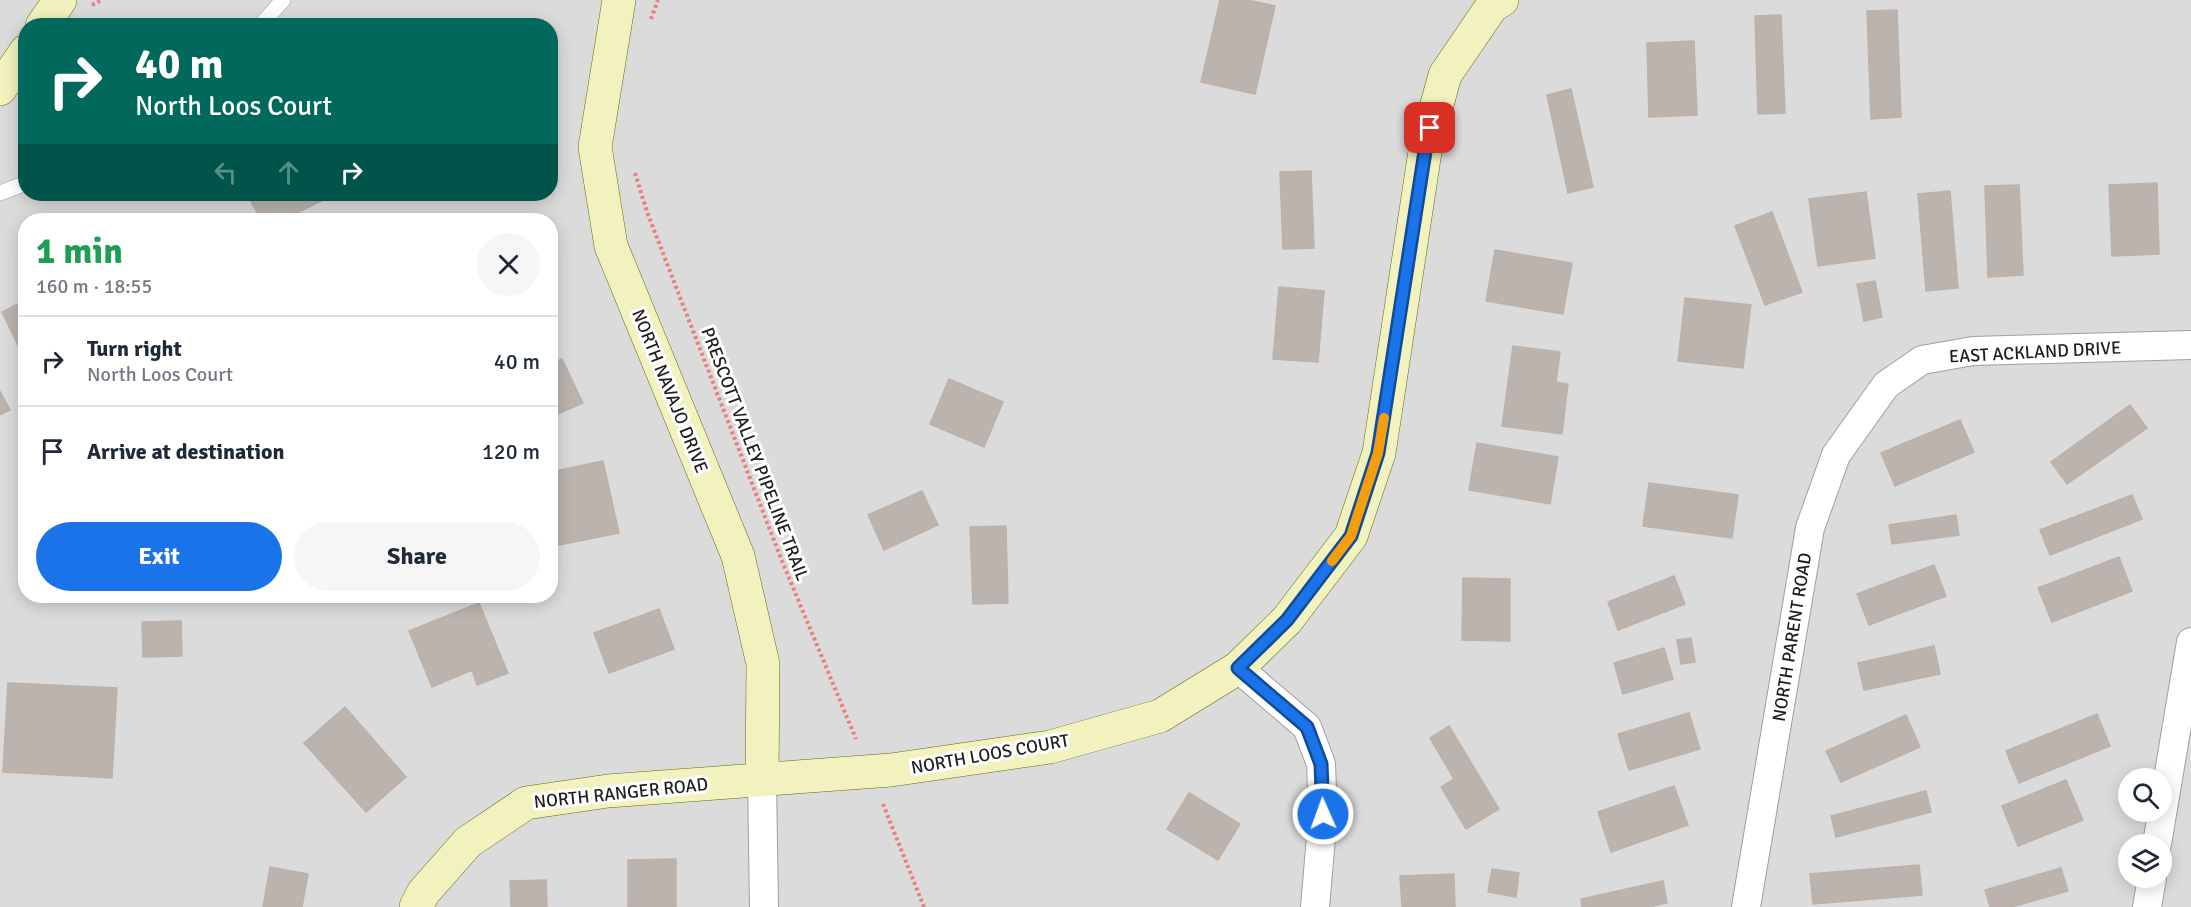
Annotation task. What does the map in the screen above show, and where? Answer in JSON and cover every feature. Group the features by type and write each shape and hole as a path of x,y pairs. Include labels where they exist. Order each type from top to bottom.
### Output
{"street":[{"path":"48,18 60,0"},
{"name":"NORTH NAVAJO DRIVE","path":"619,0 595,147 611,246 738,556 763,664 762,780"},
{"name":"NORTH LOOS COURT","path":"762,780 870,772 1050,747 1160,716 1238,668 1287,620 1351,536 1378,453 1426,145 1445,75 1497,3"},
{"path":"0,89 18,63"},
{"name":"EAST ACKLAND DRIVE","path":"1886,385 1922,360 1973,351 2191,345"},
{"name":"NORTH PARENT ROAD","path":"1746,907 1810,528 1836,455 1886,385"},
{"path":"2159,834 2191,642"},
{"path":"1238,668 1307,727 1321,764 1323,814 1316,907"},
{"path":"762,780 764,907"},
{"name":"NORTH RANGER ROAD","path":"416,907 423,893 468,842 526,802 608,791 762,780"},
{"path":"2147,907 2150,888"}],"lane":[{"path":"267,18 283,0"},
{"path":"0,193 18,186"}],"path":[{"path":"651,22 658,0"},
{"name":"PRESCOTT VALLEY PIPELINE TRAIL","path":"633,168 647,212 782,561 924,907"}],"shaded area":[{"path":"0,0 2191,0 2191,907 0,907"}],"building":[{"path":"1220,0 1248,0 1275,6 1255,94 1201,82"},
{"path":"1897,10 1901,117 1871,119 1867,11"},
{"path":"1781,15 1785,113 1758,114 1755,16"},
{"path":"1694,41 1697,115 1649,117 1647,43"},
{"path":"1571,89 1593,187 1568,193 1547,95"},
{"path":"1311,171 1314,248 1283,249 1280,172"},
{"path":"2157,183 2159,254 2112,256 2109,185"},
{"path":"2019,185 2023,275 1988,277 1985,186"},
{"path":"1950,191 1958,288 1926,291 1918,194"},
{"path":"1866,192 1875,258 1818,266 1809,199"},
{"path":"251,201 321,201 297,213 257,213"},
{"path":"1772,212 1802,292 1765,305 1735,226"},
{"path":"1495,250 1572,263 1563,314 1486,301"},
{"path":"1875,281 1882,317 1864,321 1857,284"},
{"path":"1279,287 1324,291 1318,362 1273,359"},
{"path":"1685,298 1751,305 1743,368 1678,361"},
{"path":"18,304 18,345 2,312"},
{"path":"1513,346 1560,352 1556,382 1568,384 1562,434 1502,426"},
{"path":"562,359 583,403 558,414 558,361"},
{"path":"949,379 1003,402 984,447 930,424"},
{"path":"0,391 10,410 0,415"},
{"path":"2130,405 2147,428 2067,484 2051,462"},
{"path":"1960,420 1974,452 1895,486 1881,453"},
{"path":"1477,443 1558,457 1550,504 1469,490"},
{"path":"603,461 619,533 559,545 558,470"},
{"path":"1649,483 1738,495 1732,538 1643,526"},
{"path":"922,491 938,525 884,550 868,515"},
{"path":"2132,495 2142,519 2050,555 2040,530"},
{"path":"1956,515 1959,535 1892,544 1889,525"},
{"path":"1006,526 1008,603 973,604 970,527"},
{"path":"2119,557 2132,591 2052,622 2038,588"},
{"path":"1934,565 1946,596 1869,625 1857,594"},
{"path":"1674,576 1685,604 1618,630 1608,602"},
{"path":"1463,578 1510,579 1510,641 1462,640"},
{"path":"479,603 508,673 477,685 472,670 432,687 409,631"},
{"path":"659,609 674,649 609,673 594,633"},
{"path":"181,621 182,656 143,657 142,622"},
{"path":"1691,638 1695,662 1681,664 1677,640"},
{"path":"1934,646 1940,674 1864,690 1858,663"},
{"path":"1664,648 1673,679 1623,694 1614,663"},
{"path":"8,683 117,688 112,778 3,772"},
{"path":"345,707 406,777 366,812 304,743"},
{"path":"1689,713 1700,749 1629,770 1618,734"},
{"path":"2097,714 2110,746 2019,783 2006,751"},
{"path":"1906,715 1920,747 1841,782 1826,751"},
{"path":"1449,726 1499,809 1466,829 1441,787 1454,779 1430,738"},
{"path":"2066,780 2083,820 2018,846 2002,806"},
{"path":"1674,786 1688,825 1611,852 1598,812"},
{"path":"1926,791 1931,812 1836,837 1831,816"},
{"path":"1189,793 1240,824 1218,860 1167,829"},
{"path":"676,859 676,907 628,907 628,860"},
{"path":"1919,865 1922,895 1813,904 1810,874"},
{"path":"270,867 308,874 302,907 263,907"},
{"path":"2061,868 2068,891 2012,907 1990,907 1985,890"},
{"path":"1492,869 1519,873 1516,897 1488,892"},
{"path":"1454,874 1455,907 1402,907 1400,876"},
{"path":"546,880 547,907 511,907 510,881"},
{"path":"1663,881 1667,903 1649,907 1582,907 1581,899"}],"slow traffic":[{"path":"1332,561 1351,536 1378,453 1384,418"}],"route":[{"path":"1323,814 1321,764 1307,727 1238,668 1287,620 1351,536 1378,453 1430,128"}]}
